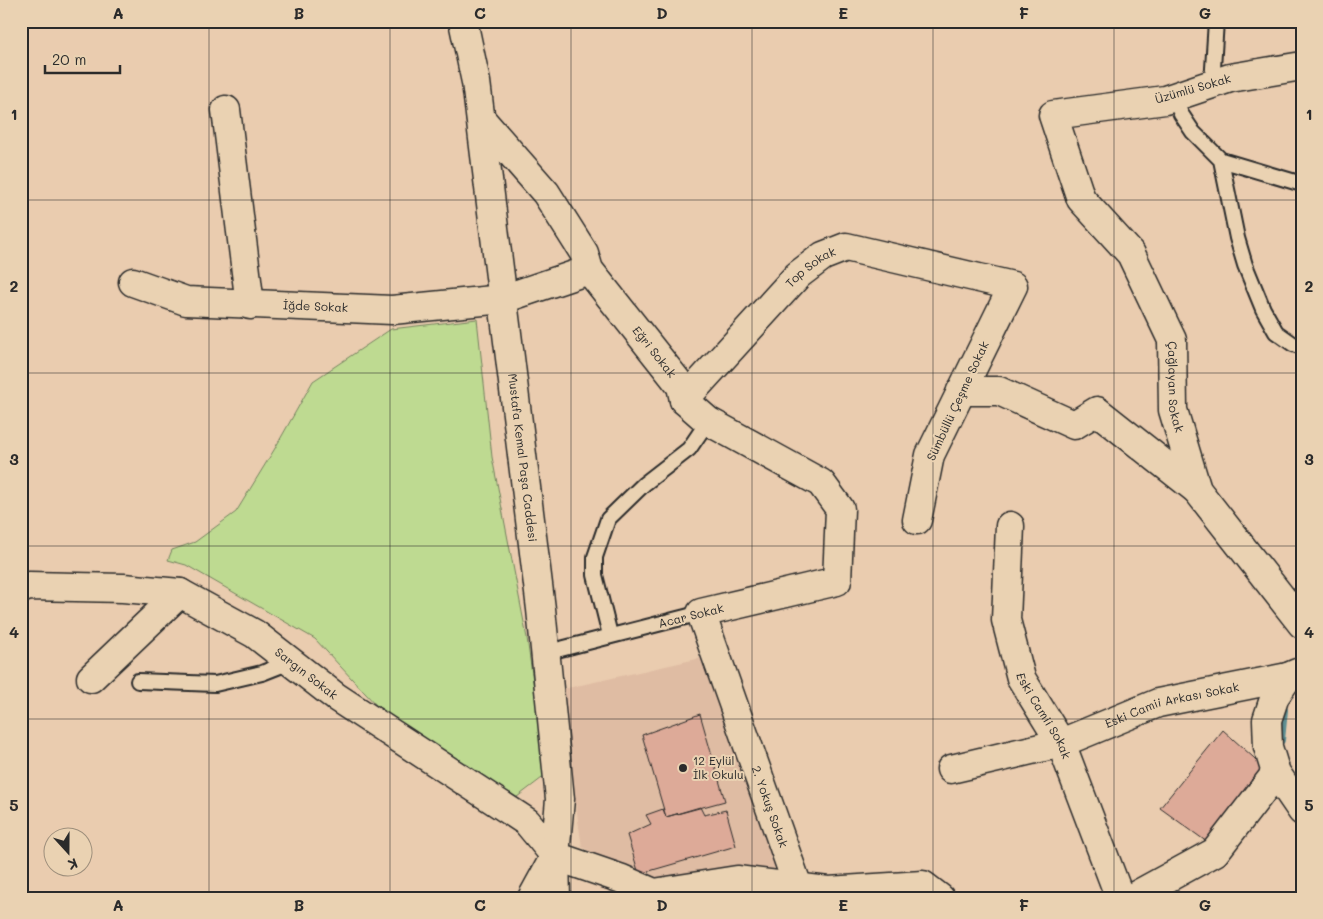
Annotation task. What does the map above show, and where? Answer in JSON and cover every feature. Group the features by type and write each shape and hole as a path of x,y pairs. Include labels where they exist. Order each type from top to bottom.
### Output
{"street":[{"name":"Mustafa Kemal Paşa Caddesi","path":"463,21 476,82 545,653 560,799 555,856 556,898"},
{"name":"Üzümlü Sokak","path":"1054,115 1165,100 1230,78 1302,66"},
{"path":"226,110 250,305"},
{"name":"Çağlayan Sokak","path":"1054,115 1081,199 1130,254 1172,340 1173,410 1197,490 1302,624"},
{"name":"Eğri Sokak","path":"480,119 546,193 584,252 589,270 681,386 684,400 708,421 821,483 840,509 837,581"},
{"name":"Top Sokak","path":"684,400 798,275 823,256 846,247 1013,286"},
{"name":"İğde Sokak","path":"132,282 186,301 392,310 503,299 589,270"},
{"name":"Sümbüllü Çeşme Sokak","path":"917,520 930,455 1013,286"},
{"path":"961,391 999,391 1074,426 1098,412 1197,490"},
{"name":"Eski Camii Sokak","path":"1010,526 1006,620 1021,678 1061,743 1120,898"},
{"name":"Acar Sokak","path":"702,613 837,581"},
{"name":"Sargın Sokak","path":"21,589 29,586 114,588 180,593 255,634 336,696 527,822 555,856"},
{"path":"91,678 180,593"},
{"name":"2. Yokuş Sokak","path":"702,613 798,887"},
{"path":"1295,674 1275,696 1266,720 1268,747 1276,773 1302,811"},
{"name":"Eski Camii Arkası Sokak","path":"952,769 1061,743 1158,703 1295,674"},
{"path":"1131,898 1215,852 1276,773"},
{"path":"532,898 555,856 622,879 654,893 737,880 828,891 923,885 940,898"}],"lane":[{"path":"1212,84 1216,21"},
{"path":"1174,96 1181,114 1193,132 1221,160 1302,184"},
{"path":"1221,160 1237,238 1263,309 1276,332 1293,344 1302,347"},
{"path":"610,636 595,574 595,557 608,519 644,484 689,449 708,421"},
{"name":"Acar Sokak","path":"545,653 702,613"},
{"path":"138,682 215,684 262,673 290,662"}],"shaded area":[{"path":"701,658 774,851 774,869 718,870 656,888 582,847 559,690"}],"green space":[{"path":"477,319 492,457 527,638 546,775 500,810 402,733 315,639 186,565 168,560 172,550 195,542 236,512 313,381 391,329"}],"building":[{"name":"12 Eylül İlk Okulu","path":"700,714 725,801 666,817 642,735"},
{"path":"1223,730 1263,766 1207,842 1160,808"},
{"path":"700,807 704,815 726,810 736,846 639,874 627,835 651,824 646,815 663,809 666,817"}],"waterway":[{"path":"1281,740 1284,710"}],"place":[{"name":"12 Eylül İlk Okulu","path":"683,768"}]}
